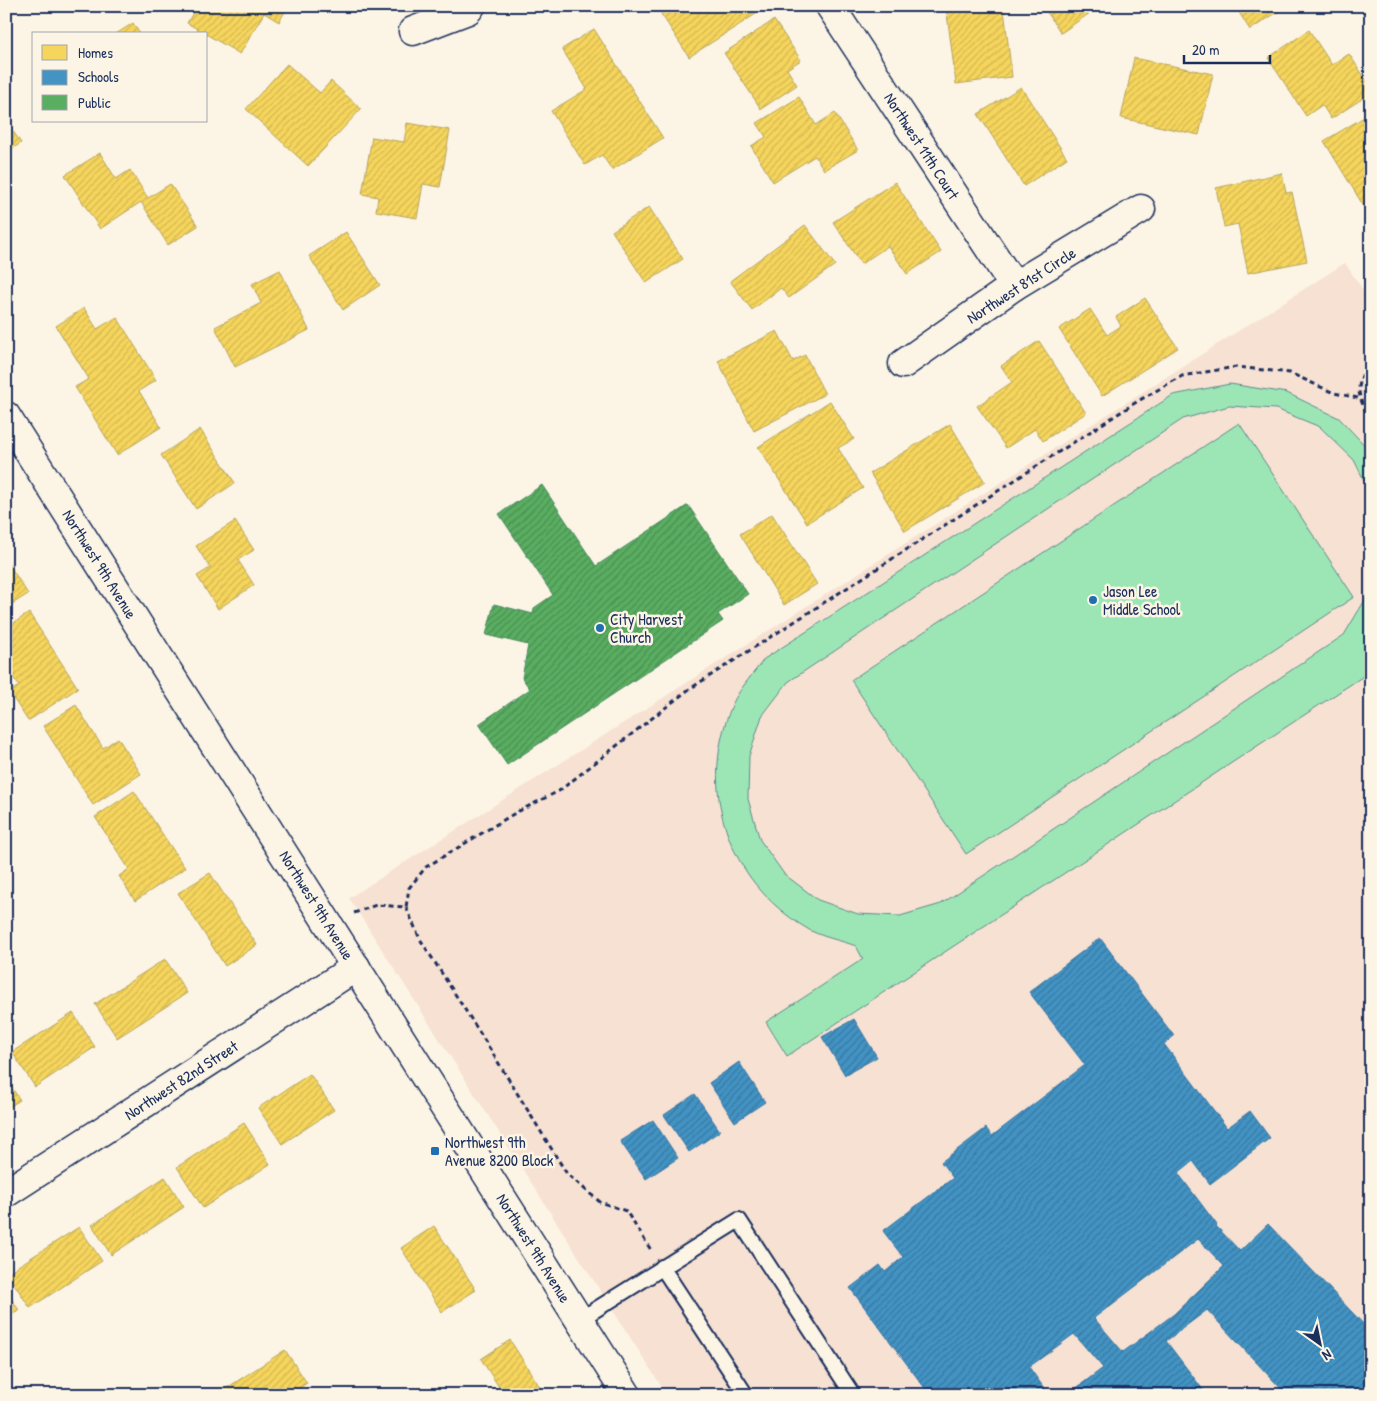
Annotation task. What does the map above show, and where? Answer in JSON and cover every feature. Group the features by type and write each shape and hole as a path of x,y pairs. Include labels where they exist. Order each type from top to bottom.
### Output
{"street":[{"path":"413,31 468,10 471,6"},
{"name":"Northwest 11th Court","path":"840,10 1014,286"},
{"name":"Northwest 81st Circle","path":"903,364 1014,286 1141,209"},
{"name":"Northwest 9th Avenue","path":"9,426 356,967 627,1395"},
{"name":"Northwest 82nd Street","path":"6,1193 356,967"}],"lane":[{"path":"579,1320 739,1220 853,1395"},
{"path":"662,1267 746,1395"}],"path":[{"path":"1371,358 1361,376 1358,398 1371,420"},
{"path":"662,1267 626,1211 600,1202 567,1174 486,1040 420,939 406,907 409,888 426,867 515,813 559,791 688,690 1129,407 1182,376 1236,367 1290,373 1334,393 1358,398"},
{"path":"330,927 360,909 376,905 406,907"}],"shaded area":[{"name":"Jason Lee Middle School","path":"1345,263 1371,302 1371,1395 667,1395 349,898"}],"green space":[{"path":"1230,384 1287,393 1339,418 1371,452 1371,494 1354,460 1320,427 1276,409 1229,406 1183,419 788,682 762,716 749,756 748,799 760,840 784,874 818,900 858,914 900,916 941,904 1344,635 1371,590 1371,665 1365,675 787,1056 766,1022 863,959 856,946 812,931 779,908 756,885 738,859 726,830 719,799 718,767 722,735 733,703 739,692 764,659 1173,395"},
{"path":"1239,423 1354,597 966,854 851,680"}],"building: Homes":[{"path":"197,6 288,6 279,22 264,13 240,54 208,35 208,32 202,32 187,23"},
{"path":"656,6 750,6 756,14 689,57"},
{"path":"946,6 1009,6 1009,8 1004,9 1012,77 956,84"},
{"path":"1043,6 1100,6 1061,33"},
{"path":"1235,6 1287,6 1250,30"},
{"path":"774,20 801,60 787,69 797,85 761,109 724,53"},
{"path":"133,23 139,32 119,32"},
{"path":"594,29 663,138 612,170 602,155 585,165 551,111 587,89 562,49"},
{"path":"1309,30 1332,65 1349,54 1371,87 1371,93 1331,119 1322,105 1306,116 1268,58"},
{"path":"1134,58 1213,74 1199,135 1121,118"},
{"path":"287,64 320,93 331,81 361,109 308,166 246,109"},
{"path":"1021,87 1067,158 1024,186 978,114"},
{"path":"799,97 816,125 835,113 858,150 824,170 815,156 773,182 751,146 766,137 757,123"},
{"path":"1371,113 1371,214 1369,215 1324,141"},
{"path":"6,121 21,143 6,153"},
{"path":"407,123 450,130 440,187 423,184 417,218 376,211 378,197 362,194 372,137 404,142"},
{"path":"100,153 116,179 130,170 148,198 170,184 198,226 168,245 141,202 100,229 65,175"},
{"path":"1282,173 1286,193 1292,192 1307,261 1248,273 1238,224 1224,227 1216,188"},
{"path":"895,182 941,252 907,274 888,246 861,264 833,222"},
{"path":"649,207 683,259 646,283 612,231"},
{"path":"805,225 835,265 789,298 781,288 752,310 730,281"},
{"path":"346,232 380,285 343,310 309,256"},
{"path":"280,270 309,330 235,367 215,327 261,303 252,284"},
{"path":"1145,298 1178,348 1102,396 1059,329 1090,309 1107,335 1121,326 1116,317"},
{"path":"84,308 97,329 117,317 156,380 139,391 161,427 117,455 75,387 89,379 56,326"},
{"path":"777,331 793,361 805,355 825,394 754,431 718,361"},
{"path":"1039,341 1086,413 1043,441 1035,429 1006,448 977,406 1012,382 1001,366"},
{"path":"830,401 854,439 838,448 863,488 807,523 758,447"},
{"path":"950,424 985,482 905,531 870,473"},
{"path":"200,429 235,483 196,509 161,455"},
{"path":"772,514 817,584 784,605 740,534"},
{"path":"235,521 254,550 238,560 254,585 218,609 197,576 210,568 196,546"},
{"path":"6,560 28,594 6,608"},
{"path":"29,613 78,688 28,721 9,692 19,686 6,667 6,628"},
{"path":"76,705 103,748 118,738 141,774 93,805 43,726"},
{"path":"134,791 185,868 135,901 119,876 129,869 95,817"},
{"path":"210,873 257,945 225,966 178,893"},
{"path":"165,959 187,993 117,1038 95,1004"},
{"path":"73,1013 95,1047 35,1087 12,1052"},
{"path":"310,1074 334,1110 282,1144 258,1108"},
{"path":"6,1079 20,1100 6,1109"},
{"path":"244,1123 270,1164 203,1208 177,1167"},
{"path":"165,1177 184,1207 111,1255 92,1225"},
{"path":"434,1226 476,1290 442,1312 401,1248"},
{"path":"79,1227 102,1261 30,1308 7,1273"},
{"path":"6,1291 19,1310 6,1318"},
{"path":"510,1340 545,1395 504,1395 481,1359"},
{"path":"285,1350 307,1383 289,1395 216,1395"}],"building: Schools":[{"path":"1100,938 1174,1036 1164,1044 1227,1128 1250,1111 1270,1138 1210,1184 1193,1161 1178,1173 1216,1226 1240,1251 1268,1224 1371,1332 1371,1395 1287,1395 1207,1310 1166,1341 1207,1395 1067,1395 1103,1368 1074,1334 1029,1367 1049,1395 960,1395 957,1391 952,1395 930,1395 850,1288 880,1265 885,1272 903,1257 883,1231 953,1178 941,1162 986,1128 992,1136 1085,1065 1029,992","holes":["1198,1239 1224,1266 1174,1314 1123,1352 1094,1318"]},
{"path":"854,1019 877,1057 845,1075 822,1037"},
{"path":"739,1062 765,1102 735,1122 709,1083"},
{"path":"695,1094 720,1131 689,1152 664,1115"},
{"path":"653,1120 678,1158 646,1179 620,1141"}],"building: Public":[{"name":"City Harvest Church","path":"542,485 596,566 688,505 748,594 718,614 723,621 507,765 479,724 530,689 522,678 528,645 486,635 494,604 533,614 534,608 553,595 499,514"}],"place":[{"name":"Jason Lee Middle School","path":"1093,600"},
{"name":"City Harvest Church","path":"600,628"},
{"name":"Northwest 9th Avenue 8200 Block","path":"435,1151"}]}
